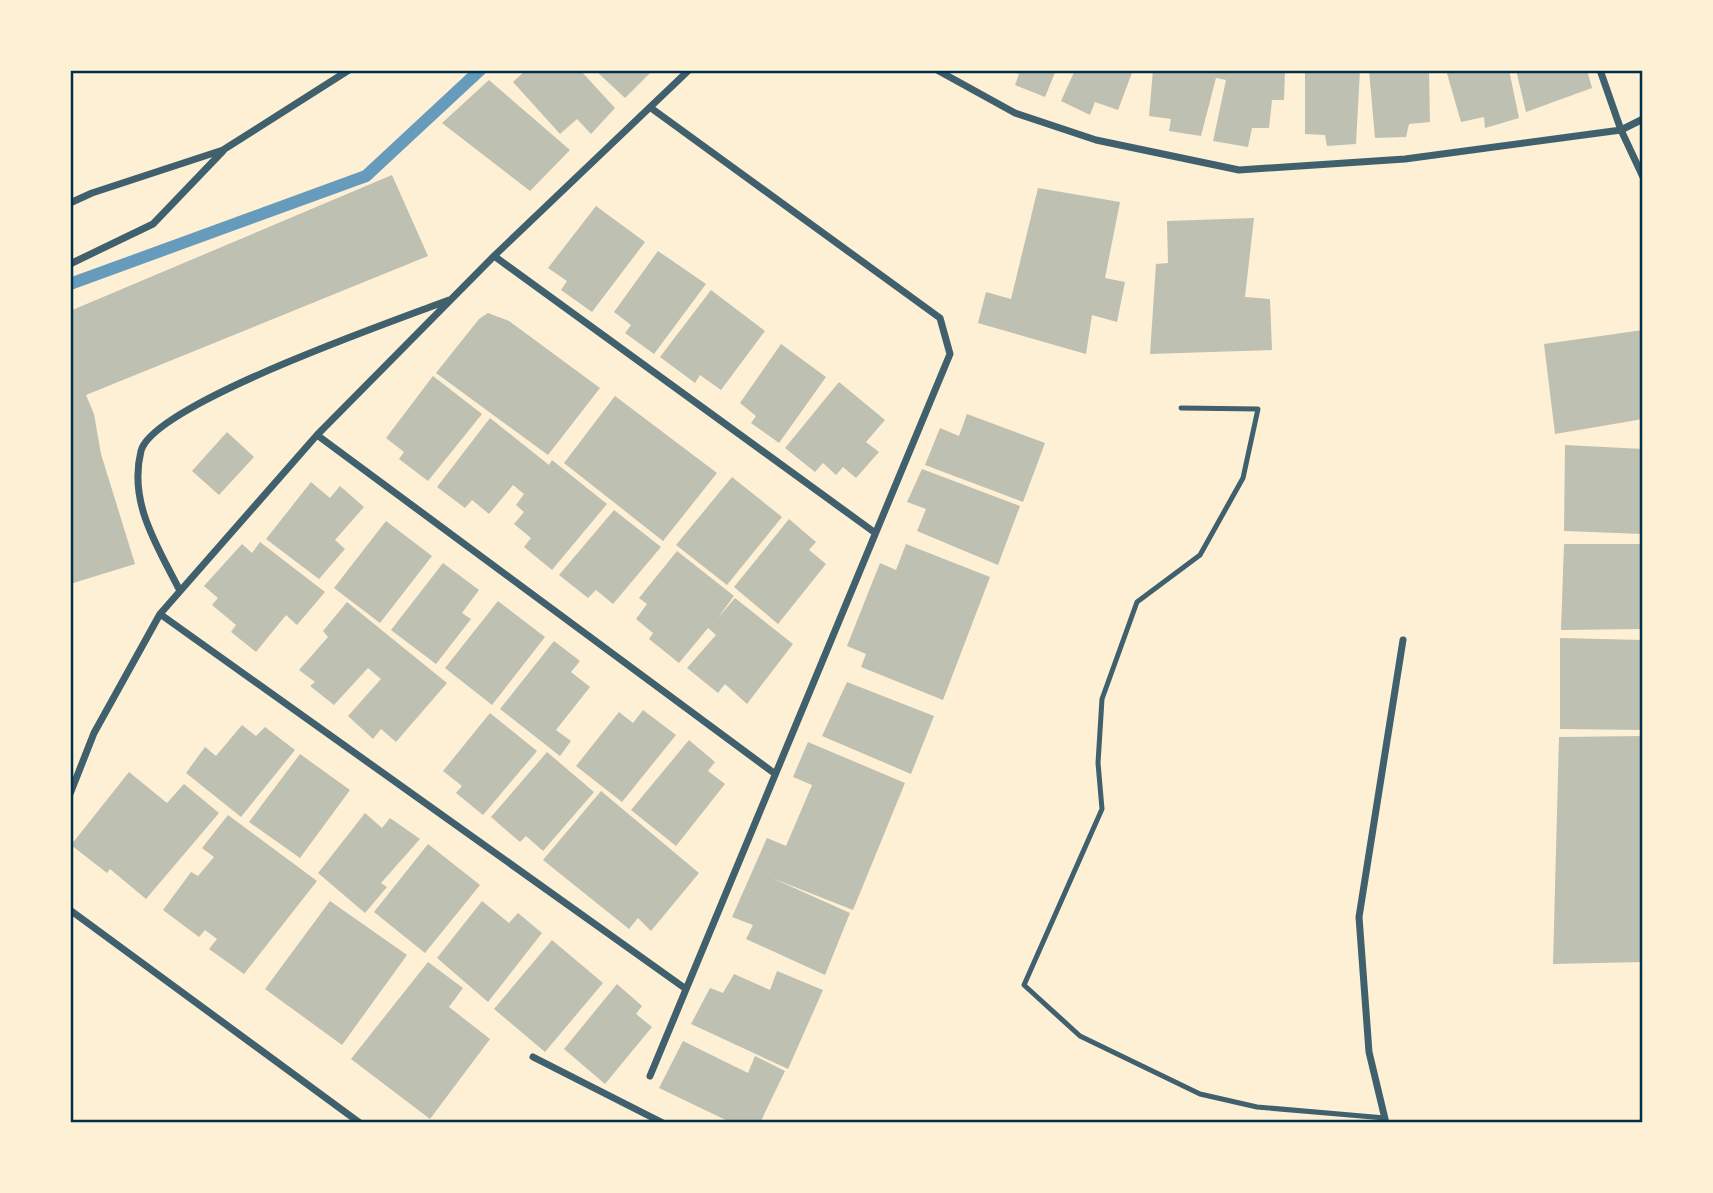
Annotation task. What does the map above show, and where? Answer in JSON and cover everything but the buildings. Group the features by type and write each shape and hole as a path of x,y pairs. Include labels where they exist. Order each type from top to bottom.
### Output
{"street":[{"path":"70,264 153,224 223,150 349,70"},
{"path":"70,794 94,733 160,614 317,436 494,256 689,70"},
{"path":"937,70 1015,113 1096,140 1239,170 1405,159 1621,130 1643,119"},
{"path":"1600,70 1621,130 1643,177"},
{"path":"650,1076 950,354 940,318 652,108"},
{"path":"70,203 92,193 223,150"},
{"path":"494,256 874,532"},
{"path":"180,591 143,516 137,478 142,447 178,415 220,390 452,299"},
{"path":"317,436 774,773"},
{"path":"160,614 686,989"},
{"path":"1386,1120 1368,1052 1359,917 1403,640"},
{"path":"70,909 360,1123"},
{"path":"533,1057 663,1123"}],"lane":[{"path":"1181,408 1258,409 1243,478 1200,555 1137,602 1102,699 1098,763 1102,809 1024,985 1080,1036 1200,1094 1257,1107 1386,1120"}],"waterway":[{"path":"70,284 366,176 480,70"}]}
